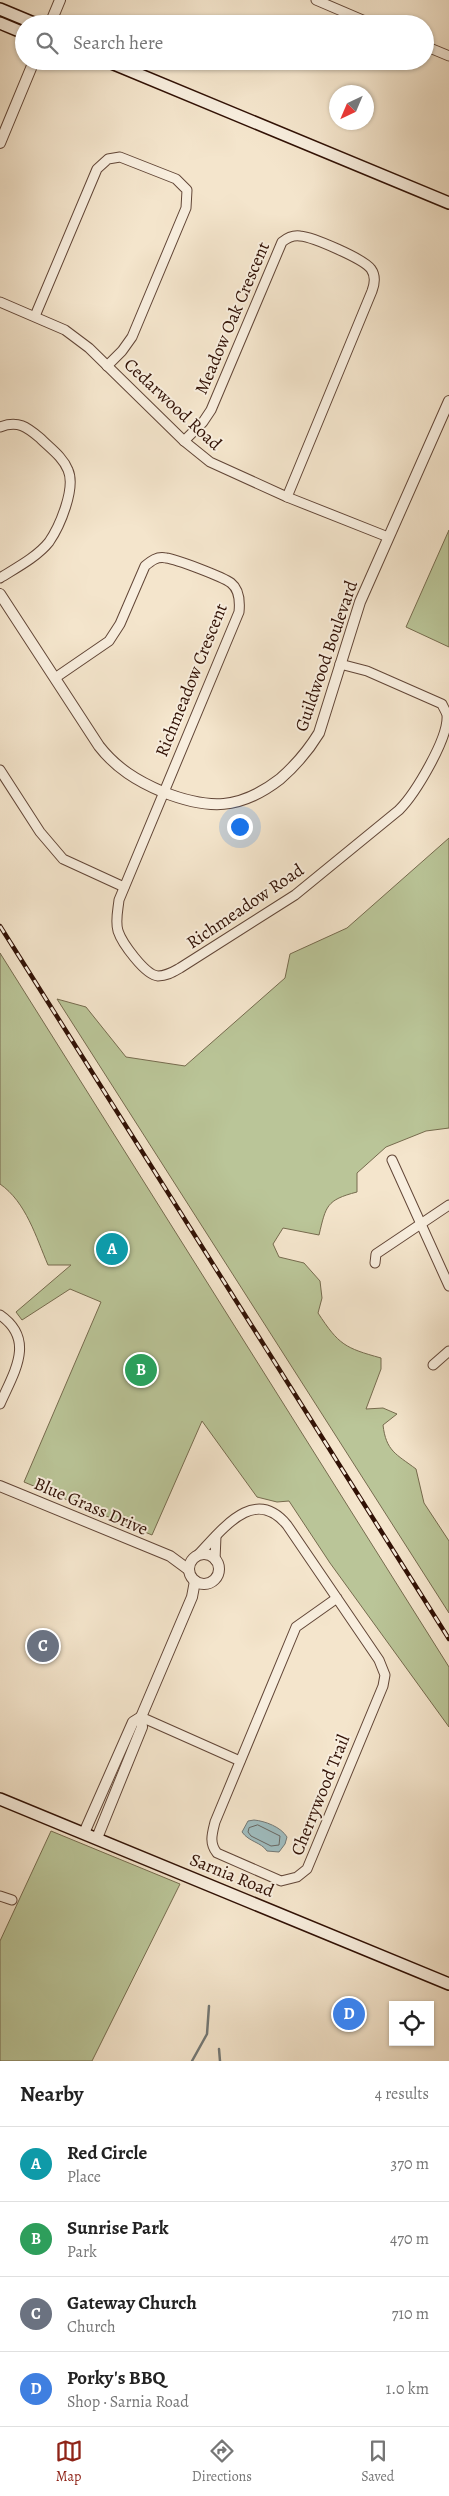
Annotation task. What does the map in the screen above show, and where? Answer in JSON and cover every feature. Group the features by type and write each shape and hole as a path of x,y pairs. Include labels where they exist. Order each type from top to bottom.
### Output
{"main road":[{"path":"0,9 15,15"},
{"path":"0,23 15,29"},
{"path":"125,70 448,199"},
{"name":"Sarnia Road","path":"0,1799 449,1984"}],"street":[{"path":"54,15 60,0"},
{"path":"316,0 351,15"},
{"path":"434,50 449,56"},
{"path":"0,143 30,70"},
{"path":"35,316 97,169 104,161 120,157 180,182 188,196 186,208 132,337 122,351 107,366"},
{"name":"Meadow Oak Crescent","path":"184,441 203,422 211,410 282,242 290,237 305,237 362,261 373,273 372,291 287,497"},
{"name":"Cedarwood Road","path":"0,302 65,330 89,348 184,441 210,462 287,497 388,538"},
{"name":"Guildwood Boulevard","path":"0,594 107,757 118,768 137,780 189,802 215,805 248,800 291,770 309,750 319,733 360,602 449,401"},
{"path":"0,426 10,423 26,426 59,456 68,469 71,481 64,509 49,541 35,554 0,578"},
{"name":"Richmeadow Crescent","path":"55,678 110,641 120,624 146,566 152,560 164,557 231,583 238,592 239,612 163,792"},
{"name":"Richmeadow Road","path":"163,792 124,887 116,918 118,932 148,972 157,976 168,974 295,896 413,795 426,776 448,728 447,715 442,704 376,674 340,664"},
{"path":"0,770 40,832 63,859 124,887"},
{"path":"392,1160 449,1286"},
{"path":"375,1263 376,1254 449,1205"},
{"path":"0,1314 12,1323 19,1338 20,1358 0,1404"},
{"path":"433,1365 449,1352"},
{"name":"Blue Grass Drive","path":"0,1486 170,1556 189,1570"},
{"name":"Cherrywood Trail","path":"195,1557 247,1510 259,1507 273,1510 287,1525 337,1598 379,1660 385,1675 383,1686 307,1869 297,1877 281,1881 217,1852 212,1846 215,1822 296,1627 337,1598"},
{"path":"215,1560 216,1536"},
{"path":"207,1555 215,1560 218,1565 217,1575 213,1580 200,1582 189,1570 195,1557 207,1555"},
{"name":"Blue Grass Drive","path":"170,1556 195,1557"},
{"path":"97,1838 142,1727 141,1717 200,1582"},
{"path":"141,1717 240,1761"},
{"path":"84,1833 133,1722 141,1717"},
{"path":"0,1896 12,1900"}],"green space":[{"path":"449,530 449,647 406,627"},
{"path":"449,838 449,1128 426,1131 386,1147 357,1173 357,1192 333,1201 329,1206 319,1235 283,1228 273,1244 279,1257 304,1263 320,1281 322,1298 318,1313 338,1339 351,1348 381,1358 381,1369 366,1409 383,1408 397,1414 383,1425 384,1434 393,1451 416,1469 424,1503 449,1541 449,1613 57,999 86,1007 126,1057 185,1066 285,978 290,954 347,928"},
{"path":"0,953 449,1667 449,1727 330,1563 289,1501 277,1502 257,1497 202,1421 152,1535 24,1482 101,1302 70,1289 22,1320 16,1312 71,1265 48,1265 23,1210 17,1200 0,1184"},
{"path":"51,1831 180,1884 92,2061 0,2061 0,1941"}],"water":[{"path":"254,1820 272,1825 284,1833 287,1837 285,1844 279,1852 267,1851 242,1832 248,1821"}],"waterway":[{"path":"192,2061 207,2034 209,2006"},
{"path":"219,2049 220,2061"}],"railway":[{"path":"0,926 449,1639"}],"place":[{"name":"Red Circle","path":"112,1249"},
{"name":"Sunrise Park","path":"141,1370"},
{"name":"Gateway Church","path":"43,1646"},
{"name":"Porky's BBQ","path":"349,2014"}]}
